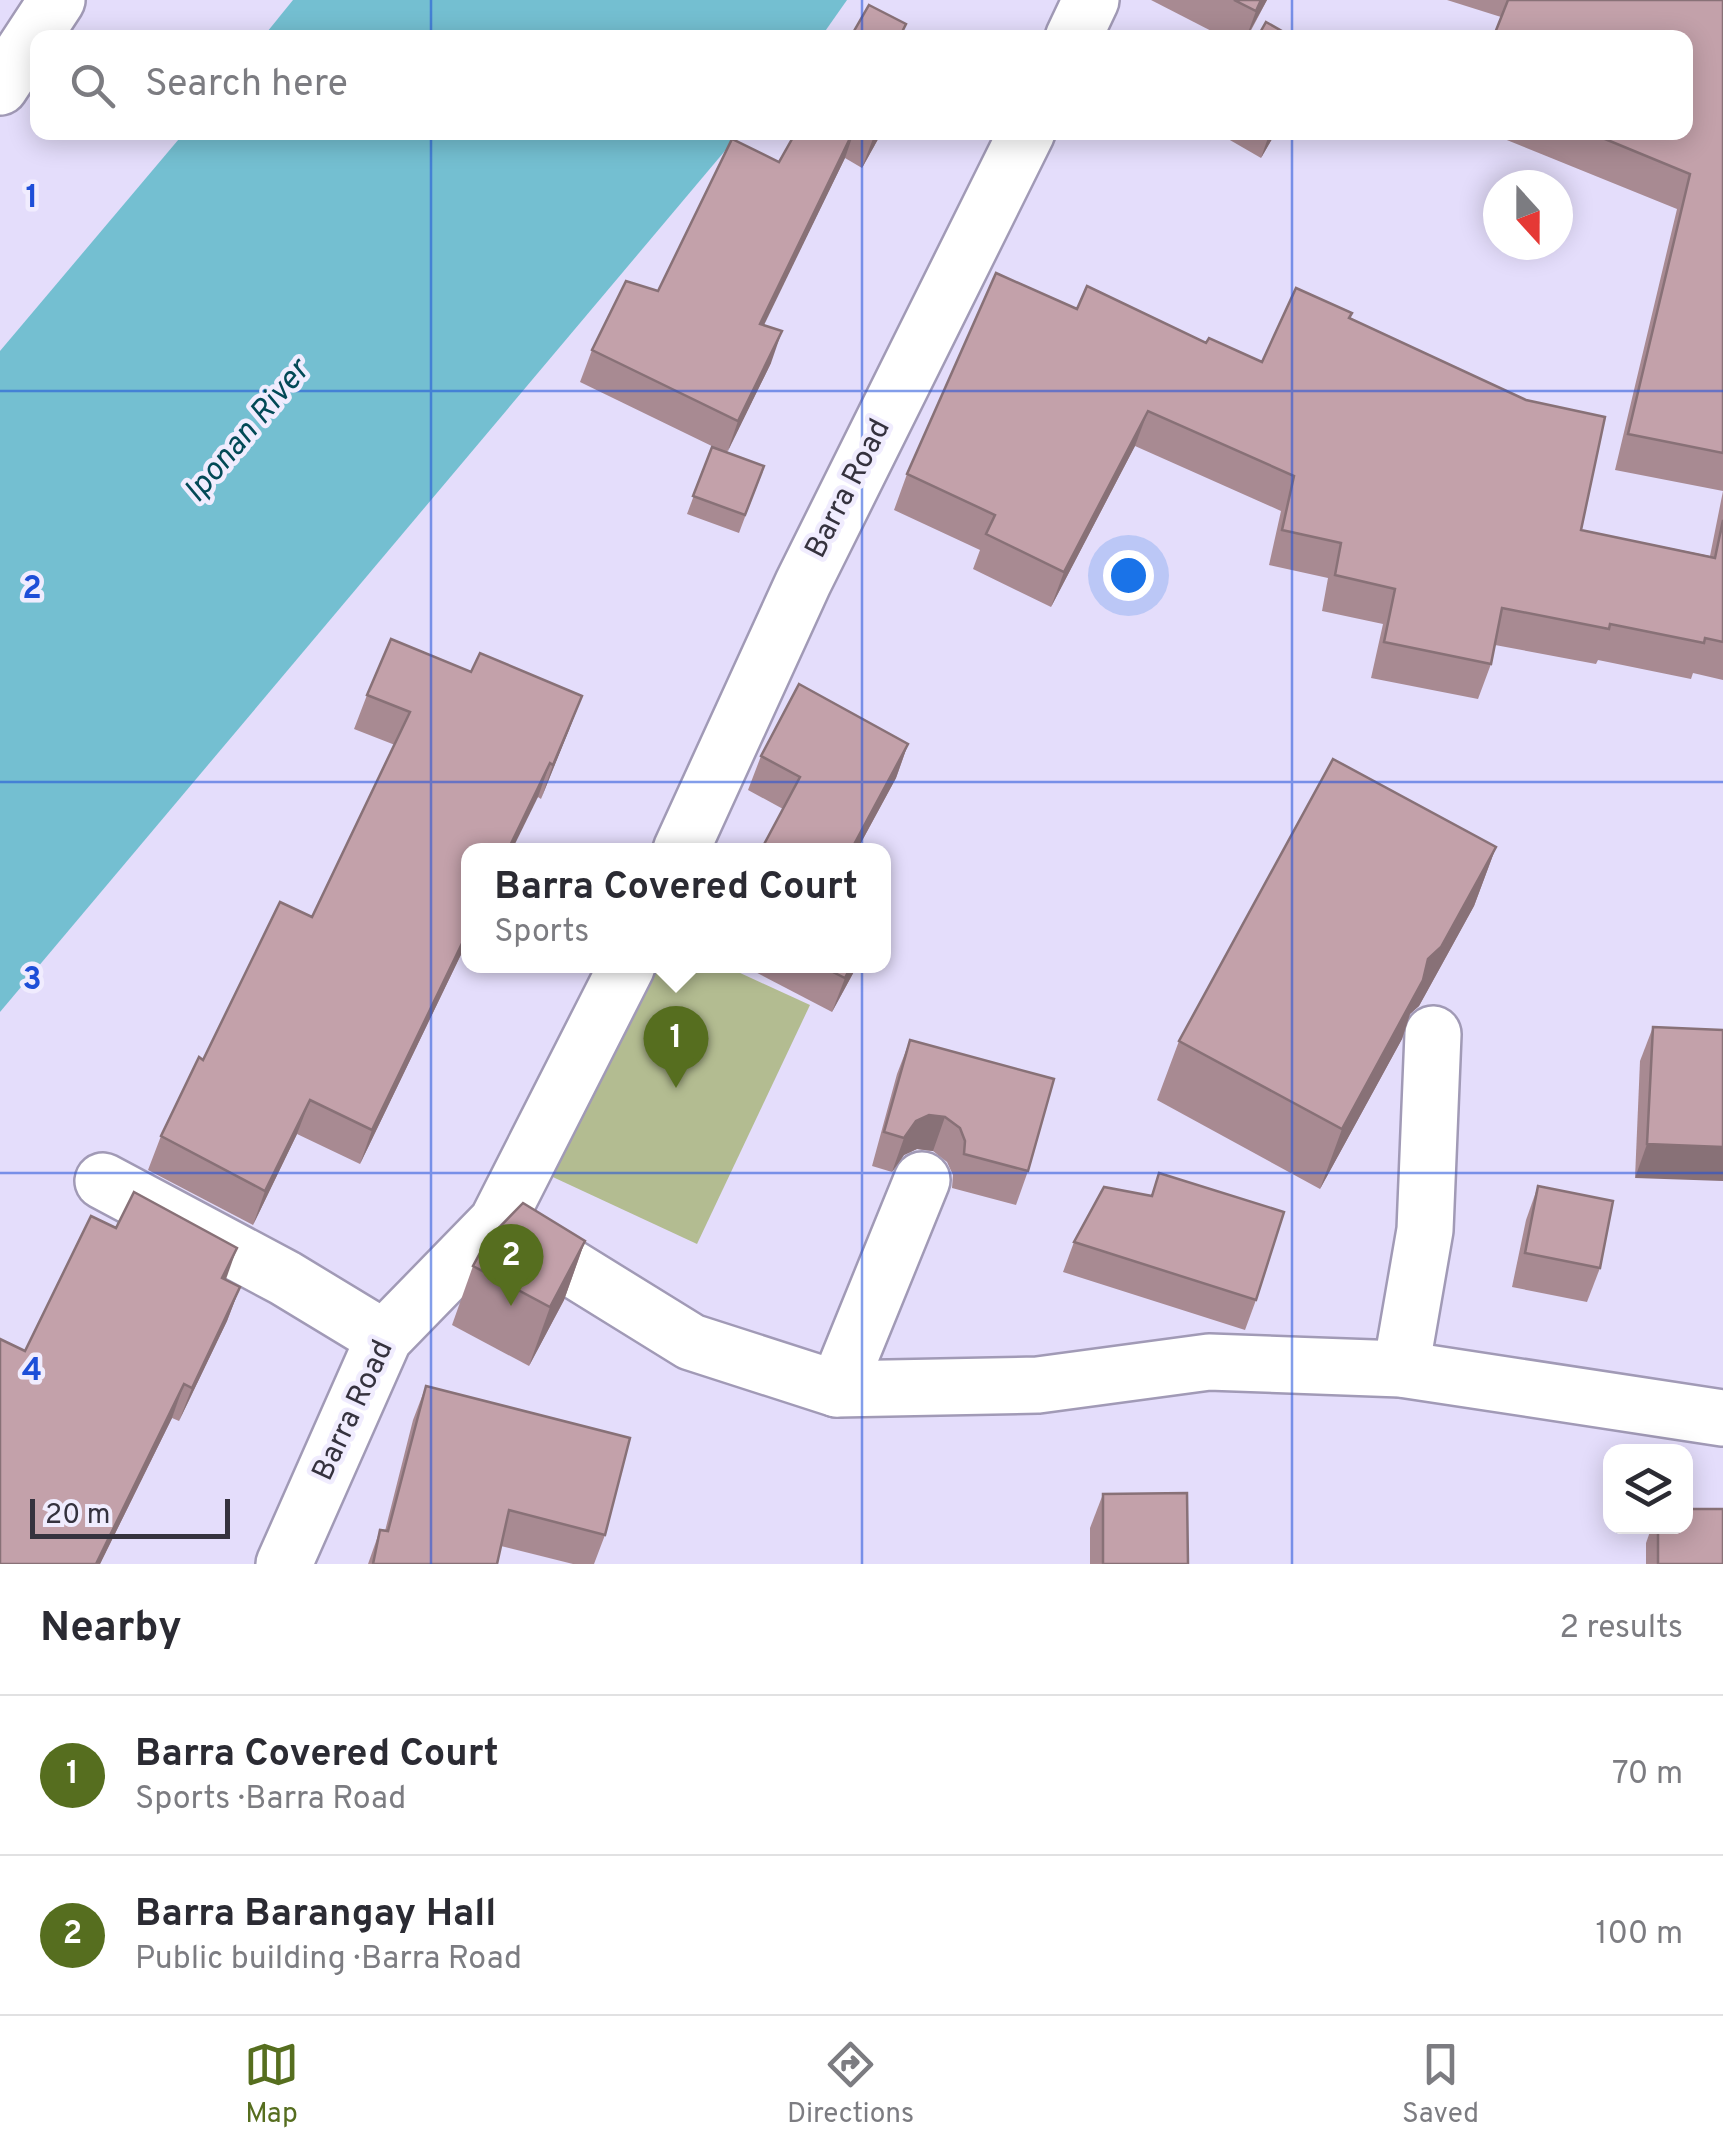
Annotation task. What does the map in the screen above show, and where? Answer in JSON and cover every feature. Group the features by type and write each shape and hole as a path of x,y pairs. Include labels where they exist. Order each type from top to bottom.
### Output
{"street":[{"path":"37,30 57,0"},
{"path":"1077,30 1092,0"},
{"path":"0,87 30,41"},
{"name":"Barra Road","path":"684,843 802,583 1023,140"},
{"name":"Barra Road","path":"284,1564 384,1338 497,1222 623,973"},
{"path":"1401,1370 1425,1230 1433,1034"},
{"path":"836,1390 922,1180"},
{"path":"104,1181 285,1278 384,1338"},
{"path":"497,1222 690,1342 836,1390 1038,1385 1210,1362 1401,1370 1723,1418"}],"green space":[{"path":"636,973 740,973 810,1005 697,1244 542,1172"}],"water":[{"path":"293,0 847,0 826,30 269,30"},
{"name":"Iponan River","path":"178,140 734,140 0,1012 0,351"}],"building":[{"path":"1234,0 1261,0 1256,11"},
{"path":"1508,0 1723,0 1723,453 1628,434 1690,174 1607,140 1693,140 1693,30 1496,30"},
{"path":"869,5 906,24 903,30 855,30"},
{"path":"1266,22 1280,30 1262,30"},
{"path":"732,140 779,162 791,140 849,140 760,324 782,331 738,421 592,350 626,281 658,291"},
{"path":"996,273 1077,309 1087,286 1206,343 1209,338 1262,362 1296,288 1352,313 1349,318 1526,400 1605,417 1581,530 1715,558 1723,520 1723,642 1705,638 1704,643 1610,624 1609,629 1502,608 1491,664 1384,642 1395,589 1335,575 1341,543 1282,530 1294,476 1148,411 1064,572 986,534 995,515 907,474"},
{"path":"712,447 764,466 745,515 693,496"},
{"path":"391,639 471,672 480,653 582,696 553,765 550,763 511,843 461,843 461,946 372,1130 310,1100 265,1191 161,1136 280,902 312,917 410,712 367,695"},
{"path":"799,684 908,744 855,843 765,843 800,777 761,756"},
{"path":"1333,759 1496,847 1441,947 1428,959 1423,980 1342,1129 1179,1041"},
{"path":"1653,1027 1723,1030 1723,1147 1647,1144"},
{"path":"910,1040 1054,1079 1028,1171 964,1154 960,1128 945,1117 929,1115 916,1121 904,1138 884,1132"},
{"path":"1159,1173 1284,1212 1256,1300 1074,1242 1104,1187 1152,1196"},
{"path":"1538,1186 1613,1201 1600,1268 1525,1253"},
{"path":"134,1192 237,1248 222,1278 240,1287 192,1388 184,1384 96,1564 0,1564 0,1339 25,1351 91,1216 116,1228"},
{"path":"523,1203 585,1241 550,1307 473,1266 487,1240"},
{"path":"426,1386 630,1438 605,1535 509,1510 497,1564 373,1564 380,1530 388,1531"},
{"path":"1187,1493 1188,1564 1103,1564 1103,1494"},
{"path":"1693,1509 1723,1509 1723,1564 1658,1564 1658,1534 1693,1534"}],"place":[{"name":"Barra Covered Court","path":"676,1088"},
{"name":"Barra Barangay Hall","path":"511,1306"}]}
